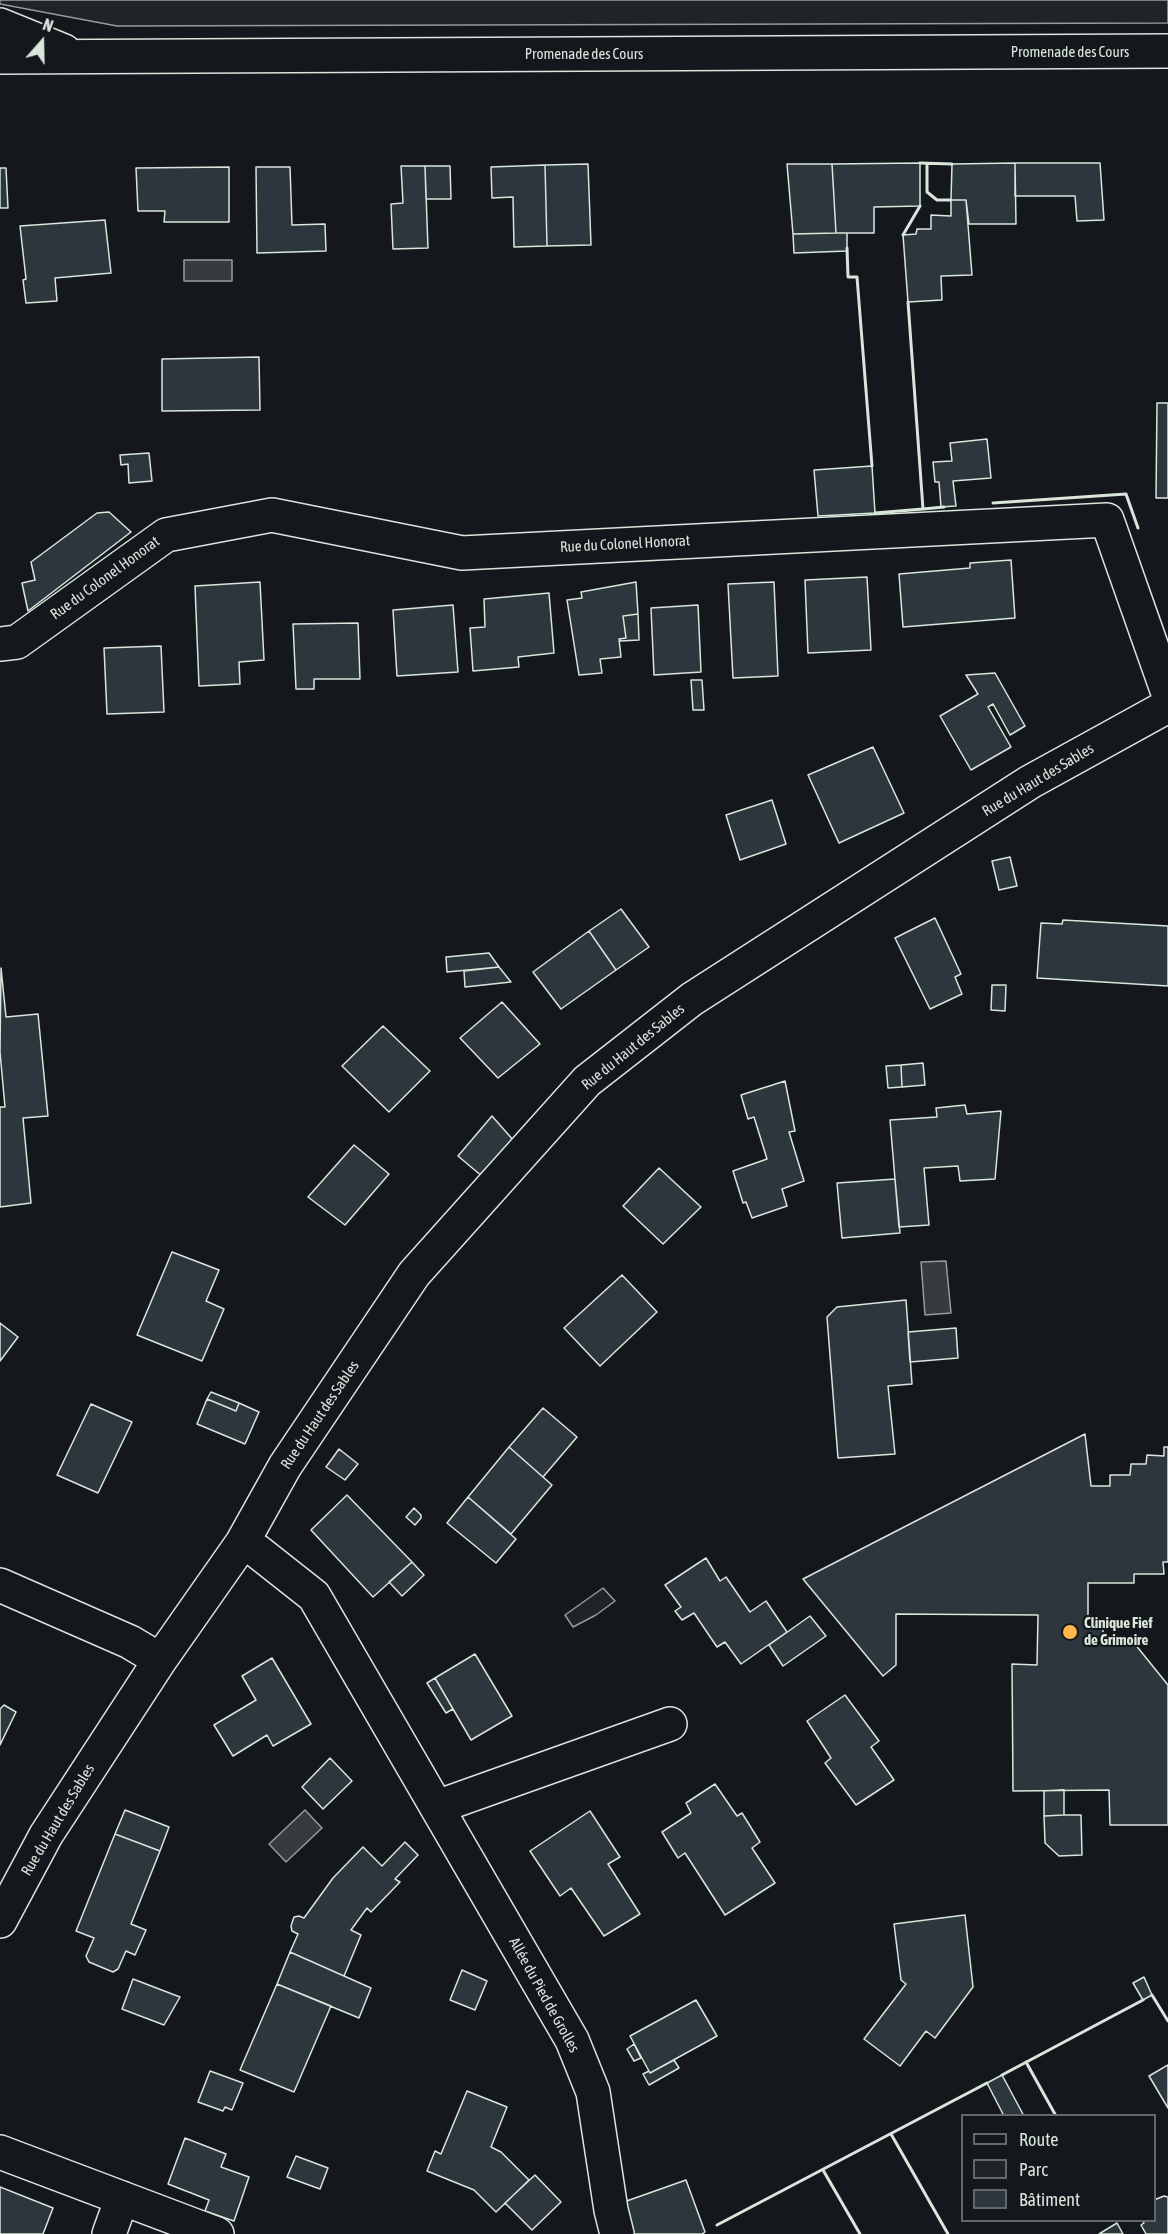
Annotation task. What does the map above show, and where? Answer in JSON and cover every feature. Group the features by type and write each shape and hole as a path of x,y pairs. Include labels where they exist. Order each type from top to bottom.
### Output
{"street":[{"path":"0,25 80,57"},
{"name":"Promenade des Cours","path":"0,57 1168,51"},
{"name":"Rue du Colonel Honorat","path":"0,644 17,642 166,535 272,515 462,553 1107,520 1168,693"},
{"name":"Rue du Haut des Sables","path":"0,1922 46,1834 160,1660 243,1543 285,1466 414,1274 587,1081 692,999 1030,782 1168,706"},
{"path":"243,1543 257,1551 314,1596 437,1807 670,1724"},
{"path":"0,1585 130,1642 160,1660"},
{"name":"Allée du Pied de Grolles","path":"437,1807 572,2040 593,2092 611,2210 617,2234"},
{"path":"0,2152 217,2234"},
{"path":"109,2234 122,2198"}],"green space":[{"path":"0,0 1168,0 1168,23 117,26 0,4"},
{"path":"603,1588 615,1601 596,1615 573,1627 565,1615"}],"shaded area":[{"path":"184,260 232,260 232,281 184,281"},
{"path":"946,1261 951,1313 925,1315 921,1262"},
{"path":"305,1810 322,1828 286,1862 269,1844"}],"building":[{"path":"920,163 920,206 874,207 874,233 836,233 832,164"},
{"path":"1015,163 1100,163 1104,220 1077,221 1075,196 1015,196"},
{"path":"1015,163 1016,224 969,224 966,200 951,200 952,164"},
{"path":"588,164 591,245 547,246 545,165"},
{"path":"787,164 832,164 836,233 793,234"},
{"path":"545,165 547,246 514,247 513,197 492,198 491,167"},
{"path":"401,166 425,166 428,248 393,249 391,204 403,203"},
{"path":"425,166 450,166 451,199 426,199"},
{"path":"229,167 229,222 164,222 165,211 138,211 136,168"},
{"path":"256,167 290,167 292,225 325,224 326,251 257,253"},
{"path":"0,168 6,168 8,208 0,208"},
{"path":"951,200 966,200 972,275 941,276 942,300 908,302 903,235 916,234 917,229 931,229 931,215 951,216"},
{"path":"105,220 111,273 55,278 57,301 26,303 23,280 26,279 20,226"},
{"path":"847,233 847,251 794,253 793,234"},
{"path":"259,357 260,410 162,411 162,359"},
{"path":"1157,403 1168,403 1168,498 1156,498"},
{"path":"987,439 991,478 953,481 956,506 941,507 939,482 935,482 933,462 952,461 950,443"},
{"path":"149,453 152,481 129,483 128,464 121,465 120,455"},
{"path":"872,466 875,513 818,516 814,470"},
{"path":"109,512 131,532 28,611 22,583 35,580 31,562 97,513"},
{"path":"1011,560 1015,618 903,627 899,574 970,568 970,563"},
{"path":"867,577 871,650 808,653 805,580"},
{"path":"260,582 264,660 239,662 240,684 199,686 195,586"},
{"path":"636,582 638,614 623,616 626,638 619,639 621,657 600,659 602,673 579,675 567,600 582,598 581,592"},
{"path":"774,582 778,676 733,678 728,584"},
{"path":"549,593 554,653 518,657 519,667 473,671 470,628 485,627 484,599"},
{"path":"453,605 458,672 397,676 393,610"},
{"path":"698,605 701,672 654,675 651,608"},
{"path":"638,614 639,640 620,641 619,639 626,638 623,616"},
{"path":"358,623 360,679 314,679 314,689 296,689 293,624"},
{"path":"161,646 164,712 107,714 104,648"},
{"path":"995,673 1025,726 1010,735 993,704 988,707 1011,747 971,770 940,716 978,694 966,675"},
{"path":"691,680 702,680 704,710 693,710"},
{"path":"873,747 904,813 839,843 808,775"},
{"path":"772,800 786,844 740,860 726,815"},
{"path":"1010,857 1017,886 999,890 992,861"},
{"path":"621,909 649,947 616,970 589,931"},
{"path":"935,918 961,974 955,977 962,994 930,1009 895,938"},
{"path":"1063,920 1168,926 1168,986 1037,978 1041,923 1062,924"},
{"path":"589,931 616,970 561,1009 533,972"},
{"path":"489,953 499,967 447,972 446,957"},
{"path":"499,967 511,982 465,987 464,971"},
{"path":"1,968 6,1017 38,1014 48,1116 23,1118 31,1203 0,1207 0,1107 5,1107 0,1052"},
{"path":"992,985 1006,985 1005,1011 991,1010"},
{"path":"502,1002 540,1044 498,1078 460,1038"},
{"path":"383,1026 430,1071 389,1112 342,1066"},
{"path":"923,1063 925,1085 902,1087 901,1065"},
{"path":"901,1065 902,1087 888,1088 886,1066"},
{"path":"785,1081 795,1131 789,1132 804,1181 782,1189 787,1206 752,1218 746,1202 743,1203 733,1171 767,1159 754,1117 748,1119 741,1095"},
{"path":"965,1105 967,1114 1001,1111 995,1179 960,1181 958,1166 924,1168 929,1225 899,1227 890,1120 937,1117 936,1108"},
{"path":"492,1116 514,1141 483,1177 458,1156"},
{"path":"354,1145 389,1174 345,1225 308,1197"},
{"path":"659,1168 701,1207 663,1244 623,1206"},
{"path":"895,1179 900,1233 842,1238 837,1183"},
{"path":"172,1252 219,1270 206,1301 224,1309 202,1361 137,1335"},
{"path":"622,1275 657,1312 600,1366 564,1328"},
{"path":"906,1300 912,1384 888,1386 895,1454 838,1458 827,1317 837,1307"},
{"path":"0,1323 18,1337 0,1361"},
{"path":"956,1328 958,1358 910,1362 908,1332"},
{"path":"211,1392 239,1403 236,1411 207,1399"},
{"path":"207,1399 236,1411 239,1403 259,1412 245,1444 197,1424"},
{"path":"91,1404 132,1422 98,1493 57,1475"},
{"path":"543,1408 577,1437 543,1477 509,1447"},
{"name":"Clinique Fief de Grimoire","path":"1085,1434 1091,1486 1110,1486 1110,1475 1130,1475 1131,1464 1146,1464 1147,1455 1164,1456 1164,1447 1168,1447 1168,1562 1163,1562 1164,1574 1134,1574 1134,1583 1088,1583 1088,1627 1103,1626 1103,1637 1130,1638 1168,1685 1168,1825 1110,1825 1109,1790 1013,1791 1012,1664 1037,1665 1038,1615 896,1614 896,1665 883,1676 803,1579"},
{"path":"509,1447 552,1485 511,1534 468,1497"},
{"path":"339,1449 358,1464 345,1480 326,1467"},
{"path":"347,1495 412,1562 373,1597 311,1530"},
{"path":"468,1497 516,1539 496,1563 447,1523"},
{"path":"414,1508 421,1515 415,1525 406,1517"},
{"path":"706,1558 720,1581 726,1577 750,1612 766,1601 787,1632 741,1664 725,1642 717,1647 694,1613 682,1620 675,1611 681,1607 665,1585"},
{"path":"412,1562 424,1575 402,1596 389,1582"},
{"path":"810,1616 826,1636 783,1666 769,1645"},
{"path":"475,1654 512,1716 471,1740 435,1678"},
{"path":"272,1658 311,1724 273,1746 267,1735 233,1756 214,1725 256,1700 242,1676"},
{"path":"435,1678 453,1709 446,1713 427,1683"},
{"path":"845,1695 879,1741 871,1747 894,1780 856,1805 825,1763 831,1758 807,1721"},
{"path":"4,1705 16,1712 0,1745 0,1709"},
{"path":"330,1758 352,1781 323,1809 302,1787"},
{"path":"715,1784 737,1816 742,1813 760,1842 752,1848 775,1883 725,1915 685,1853 678,1858 662,1832 691,1813 686,1803"},
{"path":"1064,1790 1064,1815 1044,1816 1044,1791"},
{"path":"125,1810 169,1827 160,1851 115,1834"},
{"path":"590,1811 620,1857 608,1864 640,1914 604,1936 571,1888 560,1896 530,1851"},
{"path":"1081,1815 1082,1855 1059,1856 1045,1843 1044,1816"},
{"path":"115,1834 160,1851 131,1924 146,1930 135,1955 126,1951 118,1969 113,1972 89,1962 86,1956 94,1938 76,1931"},
{"path":"405,1842 418,1855 395,1879 400,1882 371,1912 367,1908 351,1930 361,1935 344,1976 290,1952 298,1934 292,1931 294,1917 304,1918 333,1878 363,1847 382,1866"},
{"path":"965,1915 973,1987 935,2038 926,2031 900,2066 864,2039 906,1984 901,1980 894,1924"},
{"path":"290,1952 371,1988 359,2018 277,1984"},
{"path":"462,1970 487,1981 475,2010 450,2000"},
{"path":"1144,1977 1152,1995 1143,2000 1133,1983"},
{"path":"133,1979 180,1997 164,2025 122,2009"},
{"path":"277,1984 331,2006 294,2092 240,2070"},
{"path":"696,2000 717,2036 650,2073 630,2036"},
{"path":"634,2044 641,2058 634,2061 627,2049"},
{"path":"674,2060 679,2068 649,2085 643,2074 649,2071 650,2073"},
{"path":"1168,2065 1168,2108 1149,2076"},
{"path":"210,2071 243,2083 232,2110 225,2107 223,2111 198,2102"},
{"path":"1002,2075 1023,2114 1003,2114 987,2083"},
{"path":"467,2091 507,2107 491,2147 501,2152 529,2180 496,2212 474,2190 427,2171 435,2151 441,2154"},
{"path":"185,2138 226,2154 221,2167 249,2177 234,2221 205,2211 209,2200 168,2184"},
{"path":"296,2156 328,2168 320,2189 287,2177"},
{"path":"535,2175 561,2202 532,2230 505,2203"},
{"path":"686,2180 705,2232 702,2234 630,2234 621,2203"},
{"path":"0,2187 53,2208 43,2234 0,2234"},
{"path":"1168,2197 1168,2234 1146,2234 1141,2225 1143,2222 1156,2222 1156,2199"},
{"path":"1117,2223 1123,2234 1099,2234"}],"wall":[{"path":"920,163 952,164"},
{"path":"927,164 927,192 937,200 951,200"},
{"path":"903,235 920,206"},
{"path":"847,248 848,277 857,277 872,466"},
{"path":"875,513 923,509 908,302"},
{"path":"993,503 1126,494 1138,528"},
{"path":"923,509 944,507"},
{"path":"1152,1995 1168,2021"},
{"path":"1002,2075 1143,2000"},
{"path":"1026,2062 1055,2114"},
{"path":"717,2225 987,2083"},
{"path":"891,2134 948,2234"},
{"path":"823,2170 860,2234"}],"place":[{"name":"Clinique Fief de Grimoire","path":"1070,1632"}]}
